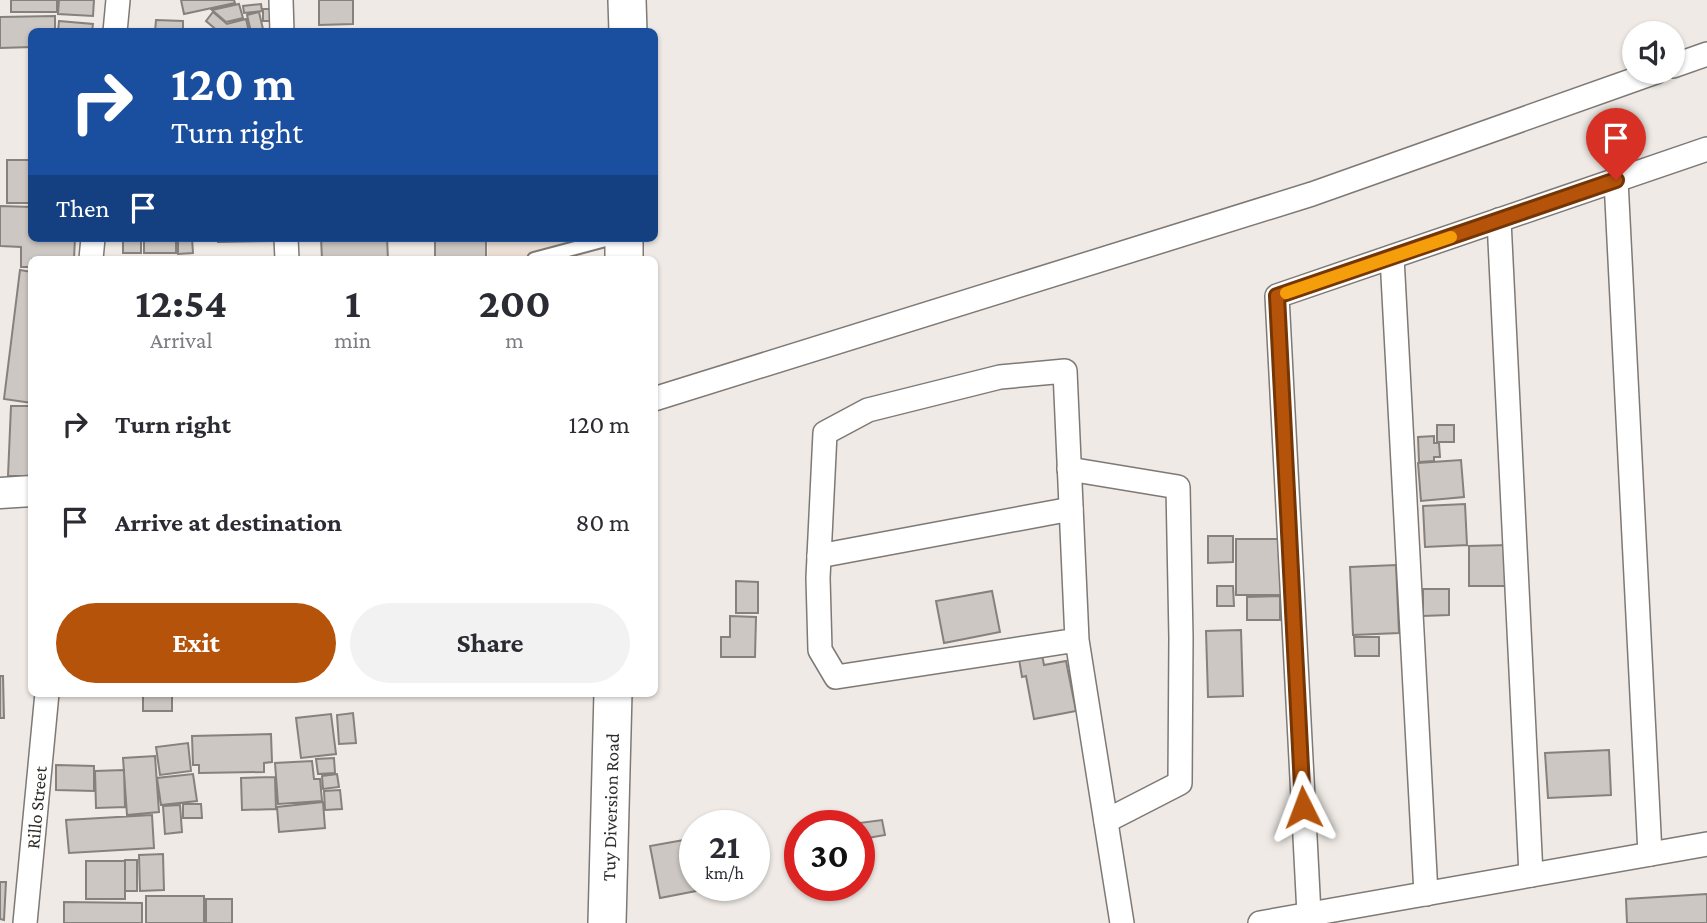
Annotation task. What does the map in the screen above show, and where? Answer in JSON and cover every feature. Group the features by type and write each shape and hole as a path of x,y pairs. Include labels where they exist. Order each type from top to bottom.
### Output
{"main road":[{"path":"628,0 628,28"},
{"name":"Tuy Diversion Road","path":"607,923 613,697"}],"street":[{"path":"115,28 118,0"},
{"path":"281,0 282,28"},
{"path":"1685,62 1707,54"},
{"path":"658,399 1312,194 1622,84"},
{"path":"1309,914 1277,296 1707,149"},
{"path":"1616,180 1650,854"},
{"path":"1499,220 1531,875"},
{"path":"1392,257 1426,894"},
{"path":"1077,640 836,677 820,650 819,556 825,433 867,410 1000,377 1065,371 1077,640 1122,923"},
{"path":"1069,470 1178,487 1180,783 1106,821"},
{"path":"0,493 28,491"},
{"path":"819,556 1071,509"},
{"name":"Rillo Street","path":"25,923 47,697"},
{"path":"1260,923 1707,844"}],"lane":[{"path":"545,256 598,242"}],"shaded area":[{"path":"488,242 583,242 583,256 488,256"}],"building":[{"path":"11,0 57,0 57,12 11,12"},
{"path":"59,0 94,0 93,16 58,14"},
{"path":"181,0 234,0 235,3 184,14"},
{"path":"319,0 353,0 353,24 319,25"},
{"path":"239,4 243,18 226,22 212,10"},
{"path":"261,4 262,11 244,13 243,6"},
{"path":"263,9 270,9 270,21 263,21"},
{"path":"213,12 227,24 246,19 248,28 214,28 206,21"},
{"path":"259,12 263,28 250,28 247,15"},
{"path":"55,16 55,28 28,28 28,47 0,48 0,17"},
{"path":"156,20 183,21 183,28 155,28"},
{"path":"59,21 93,24 92,28 58,28"},
{"path":"7,160 28,160 28,203 7,203"},
{"path":"0,206 28,207 28,242 75,242 74,256 28,256 28,267 21,267 21,247 0,246"},
{"path":"123,242 141,242 141,253 123,253"},
{"path":"144,242 176,242 176,253 144,253"},
{"path":"178,242 192,242 193,253 178,254"},
{"path":"321,242 387,242 388,256 322,256"},
{"path":"435,242 486,242 486,256 435,256"},
{"path":"20,270 28,271 28,402 4,399"},
{"path":"11,406 28,406 28,476 8,476"},
{"path":"1437,425 1454,425 1454,442 1437,442"},
{"path":"1434,436 1434,443 1439,443 1440,457 1434,457 1434,461 1419,462 1418,437"},
{"path":"1461,460 1464,497 1421,501 1418,463"},
{"path":"1465,504 1467,545 1425,547 1423,506"},
{"path":"1208,536 1233,536 1233,562 1208,563"},
{"path":"1236,539 1281,539 1281,595 1236,595"},
{"path":"1509,545 1509,586 1469,586 1469,546"},
{"path":"1396,565 1399,633 1353,635 1350,567"},
{"path":"736,581 758,582 758,613 736,613"},
{"path":"1217,586 1233,586 1234,606 1217,606"},
{"path":"1423,589 1449,589 1449,615 1423,616"},
{"path":"992,591 1000,632 944,643 936,601"},
{"path":"1280,596 1280,620 1247,620 1247,597"},
{"path":"730,616 756,617 755,657 721,657 721,637 730,637"},
{"path":"1241,630 1243,696 1208,697 1206,631"},
{"path":"1354,637 1379,637 1379,656 1355,656"},
{"path":"1042,655 1044,665 1066,661 1076,711 1034,719 1026,676 1022,677 1019,659"},
{"path":"0,676 3,676 4,718 0,718"},
{"path":"143,697 172,697 172,711 143,711"},
{"path":"353,713 356,743 339,744 337,715"},
{"path":"331,714 336,754 301,758 296,718"},
{"path":"271,734 272,762 264,763 264,772 199,773 199,765 193,765 192,736"},
{"path":"188,743 191,771 160,775 156,747"},
{"path":"1609,750 1611,795 1548,798 1545,753"},
{"path":"155,756 159,812 127,815 123,758"},
{"path":"334,758 335,773 318,774 316,759"},
{"path":"312,761 314,779 320,779 322,801 278,804 275,763"},
{"path":"56,765 94,766 94,791 56,790"},
{"path":"124,770 125,807 96,808 95,771"},
{"path":"193,774 197,801 161,805 157,778"},
{"path":"337,774 339,787 323,789 322,776"},
{"path":"275,777 276,809 242,810 241,778"},
{"path":"340,790 342,809 325,810 324,791"},
{"path":"323,802 325,828 279,832 277,807"},
{"path":"183,804 201,804 202,818 183,818"},
{"path":"180,805 182,832 165,834 163,806"},
{"path":"152,815 154,848 69,853 66,820"},
{"path":"882,820 885,835 875,837 875,821"},
{"path":"679,841 679,894 660,898 650,846"},
{"path":"163,854 164,890 140,891 139,855"},
{"path":"125,860 137,860 137,891 125,891"},
{"path":"86,861 125,861 125,899 86,899"},
{"path":"0,882 6,882 4,920 0,919"},
{"path":"1707,894 1707,923 1627,923 1626,899"},
{"path":"146,896 204,896 204,923 146,923"},
{"path":"206,899 232,899 232,923 206,923"},
{"path":"64,902 142,903 142,923 64,923"}],"slow traffic":[{"path":"1286,293 1451,237"}],"route":[{"path":"1303,807 1277,296 1616,180"}]}
